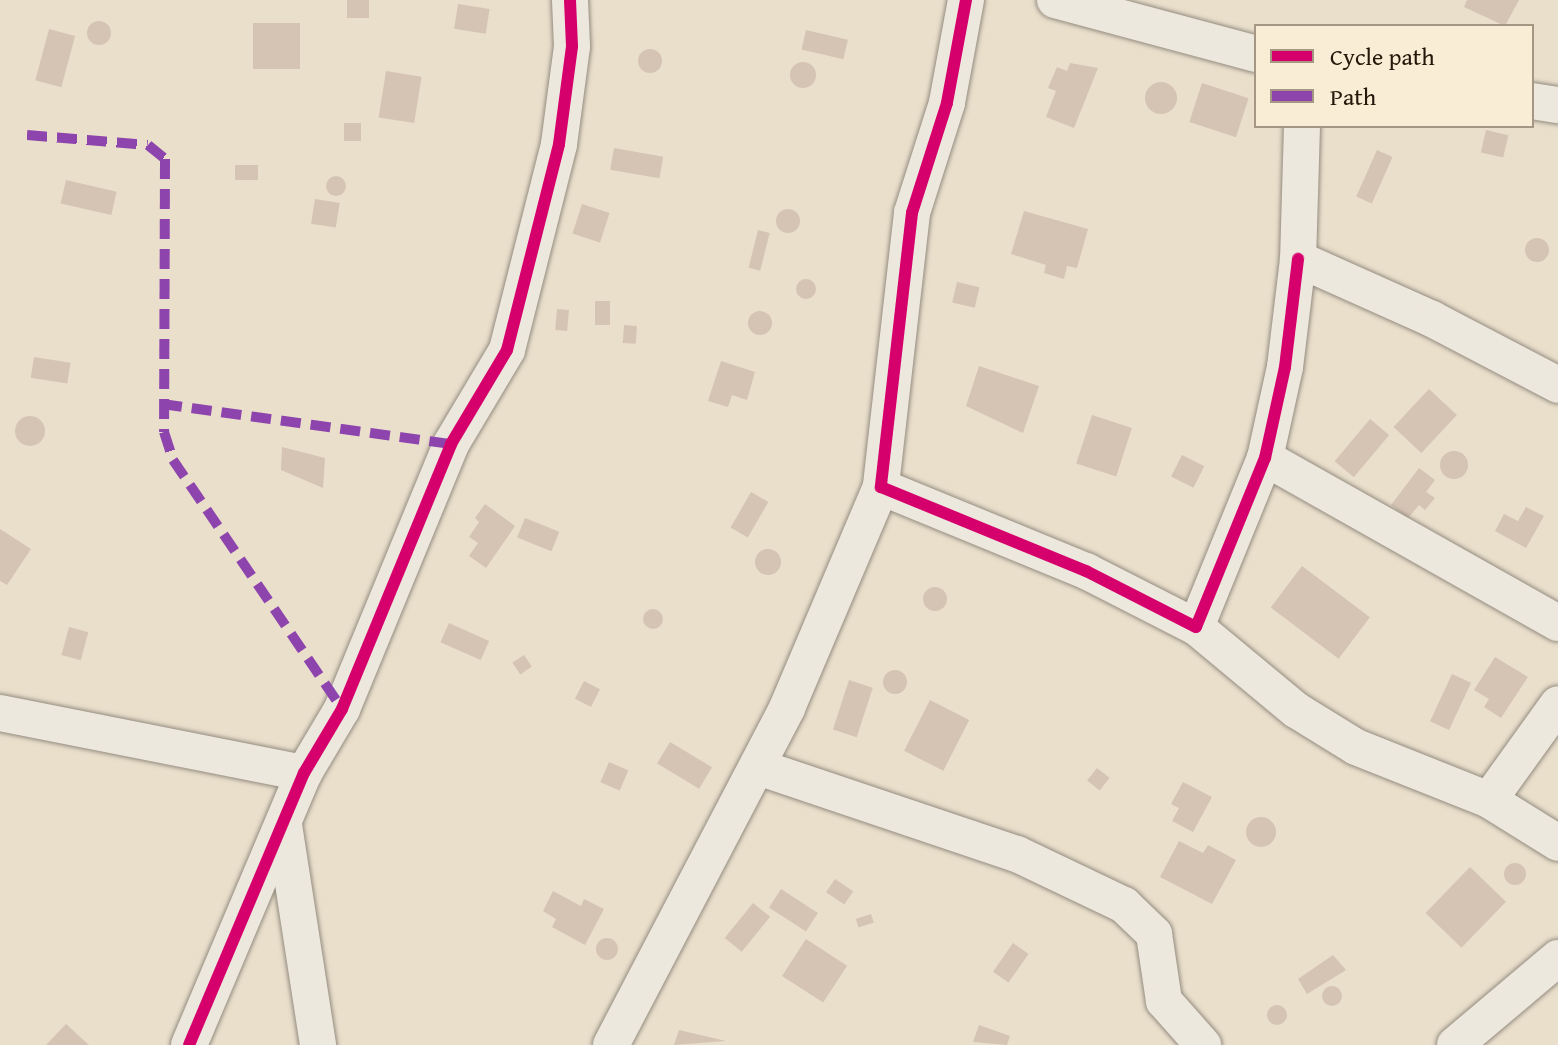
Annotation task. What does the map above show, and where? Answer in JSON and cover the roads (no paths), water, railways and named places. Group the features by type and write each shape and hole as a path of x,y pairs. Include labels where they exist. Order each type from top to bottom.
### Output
{"street":[{"path":"189,1045 304,773 342,709 451,444 507,350 559,144 572,46 570,0"},
{"path":"611,1045 758,767 881,487 912,213 947,103 966,0"},
{"path":"1055,0 1254,53"},
{"path":"1534,101 1558,105"},
{"path":"1196,627 1265,458 1285,367 1298,259 1302,128"},
{"path":"1298,259 1432,319 1558,385"},
{"path":"1265,458 1558,623"},
{"path":"881,487 1086,571 1196,627 1296,710 1356,747 1489,800 1558,843"},
{"path":"1489,800 1558,704"},
{"path":"0,713 304,773"},
{"path":"758,767 1017,854 1124,905 1154,934 1164,1001 1203,1045"},
{"path":"284,825 318,1045"},
{"path":"1455,1045 1558,958"}]}
